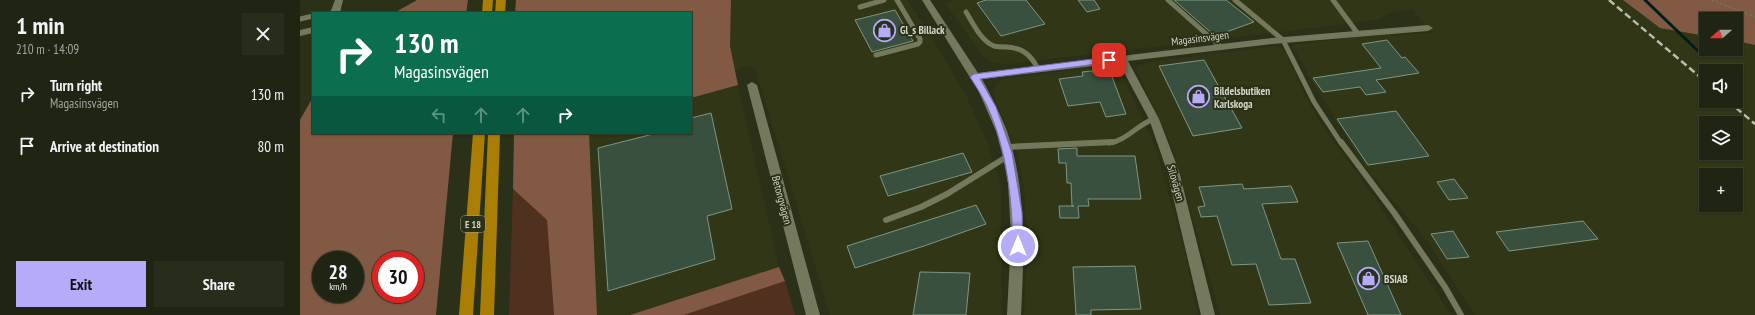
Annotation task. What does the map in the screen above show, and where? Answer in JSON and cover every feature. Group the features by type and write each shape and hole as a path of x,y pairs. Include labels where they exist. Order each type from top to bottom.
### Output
{"highway":[{"path":"487,12 488,0"},
{"path":"500,12 501,0"},
{"name":"E 18","path":"466,315 479,134"},
{"name":"E 18","path":"487,315 494,134"}],"street":[{"path":"335,12 339,0"},
{"path":"926,0 991,107 1007,152 1017,212 1018,246 1014,315"},
{"name":"Magasinsvägen","path":"974,77 1122,58 1283,40 1428,28"},
{"path":"301,34 312,30"},
{"name":"Silovägen","path":"1122,58 1154,119 1180,196 1208,315"},
{"name":"Betongvägen","path":"752,85 813,315"}],"lane":[{"path":"860,7 884,0"},
{"path":"876,55 918,44 920,42 920,39 897,0"},
{"path":"1168,0 1221,47"},
{"path":"1235,0 1283,40 1314,102 1342,144 1395,214 1461,315"},
{"path":"1333,0 1358,34"},
{"path":"966,12 989,42 995,46 1027,52 1033,56 1038,69"},
{"path":"300,19 312,16"},
{"path":"886,220 947,194 1007,152 1111,143 1120,140 1144,121 1154,119"}],"path":[{"path":"1712,0 1755,17"}],"shaded area":[{"path":"417,0 468,0 466,12 396,12"},
{"path":"516,0 731,0 730,46 738,85 692,98 692,12 515,12"},
{"path":"731,0 907,0 929,32 966,95 988,144 1001,188 1002,315 830,315 755,68 746,66 735,70 730,46"},
{"path":"957,0 1623,0 1660,28 1699,35 1699,56 1743,56 1743,42 1755,45 1755,315 1475,315 1427,241 1365,167 1315,87 1292,45 1354,37 1432,33 1412,9 1388,13 1380,19 1339,25 1008,64 992,63 981,54 945,3"},
{"path":"1623,0 1755,0 1755,45 1743,42 1743,12 1699,12 1699,35 1660,28"},
{"path":"1277,46 1283,49 1316,116 1379,204 1451,315 1220,315 1174,151 1136,69 1139,65 1154,61"},
{"path":"1102,66 1111,67 1123,76 1155,146 1185,252 1198,315 1024,315 1027,242 1024,188 1017,152 993,95 996,82 1009,78"},
{"path":"738,85 779,267 630,315 597,315 589,134 692,134 692,98"},
{"path":"312,99 312,134 453,134 436,315 300,315 300,120"},
{"path":"514,134 589,134 597,315 554,315 547,220 513,189"},
{"path":"513,189 547,220 554,315 509,315"},
{"path":"779,267 785,281 684,315 630,315"},
{"path":"785,281 795,315 684,315"}],"building":[{"path":"986,0 1026,0 1045,24 1001,36 977,3"},
{"path":"1078,0 1094,0 1100,9 1087,12"},
{"path":"1174,0 1226,0 1254,22 1215,36"},
{"name":"Gl_s Billack","path":"895,10 913,41 872,52 855,20"},
{"path":"1387,40 1402,58 1405,57 1419,73 1376,80 1386,92 1366,95 1360,87 1323,92 1313,78 1381,68 1362,44"},
{"name":"Bildelsbutiken Karlskoga","path":"1204,60 1242,128 1193,136 1159,66"},
{"path":"1101,70 1103,75 1111,74 1126,114 1106,117 1100,102 1068,106 1059,79 1083,76 1082,72"},
{"path":"1396,111 1429,156 1368,165 1337,119"},
{"path":"711,113 732,209 707,216 715,259 608,291 598,148 653,134 692,134 692,118"},
{"path":"1077,148 1077,156 1135,156 1141,199 1088,199 1089,206 1078,206 1079,218 1060,218 1059,206 1072,206 1071,183 1067,183 1066,163 1059,163 1058,149"},
{"path":"963,153 972,172 888,196 880,176"},
{"path":"1454,179 1468,198 1449,200 1437,182"},
{"path":"1242,184 1244,189 1291,186 1298,202 1262,204 1281,259 1295,259 1311,303 1269,305 1256,264 1232,265 1217,216 1201,217 1198,207 1205,206 1199,187"},
{"path":"976,205 986,224 855,268 847,246"},
{"path":"1583,221 1598,239 1509,251 1496,232"},
{"path":"1453,231 1469,257 1447,259 1431,234"},
{"name":"BSIAB","path":"1368,241 1401,315 1368,315 1337,243"},
{"path":"1135,266 1141,309 1091,310 1091,315 1076,315 1073,267"},
{"path":"920,272 970,273 966,315 913,315"}],"waterway":[{"path":"1645,0 1697,50"}],"railway":[{"path":"1609,0 1699,76"},
{"path":"1736,108 1755,124"}],"place":[{"name":"Gl_s Billack","path":"884,30"},
{"name":"Bildelsbutiken Karlskoga","path":"1199,97"},
{"name":"BSIAB","path":"1369,279"}],"route":[{"path":"1018,246 1017,212 1008,153 991,107 974,77 1109,60"}]}
